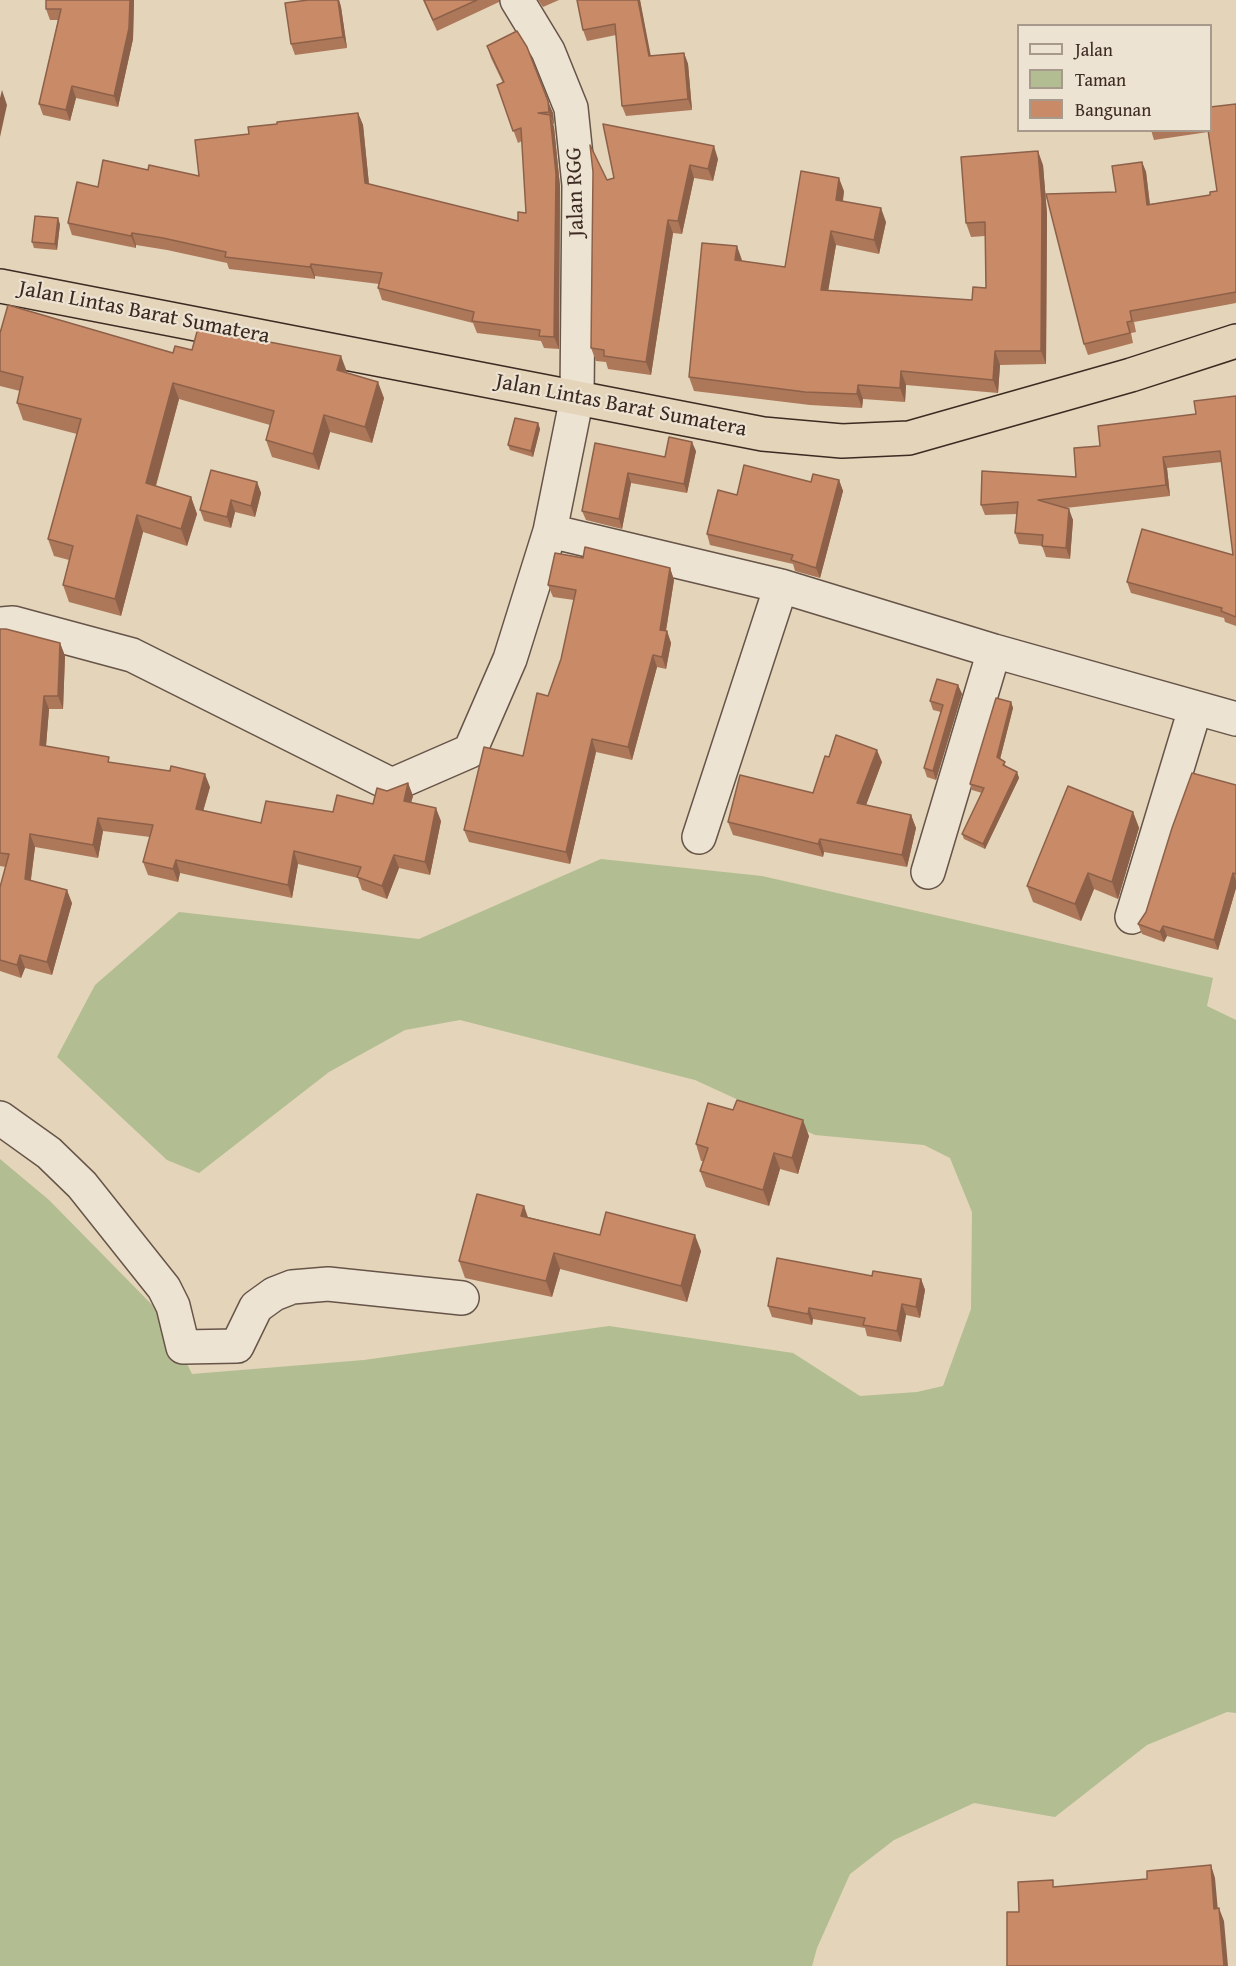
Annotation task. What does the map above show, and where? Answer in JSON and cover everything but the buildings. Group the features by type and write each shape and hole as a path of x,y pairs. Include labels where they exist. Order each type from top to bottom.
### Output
{"highway":[{"name":"Jalan Lintas Barat Sumatera","path":"0,286 577,396 763,434 842,441 909,438 1131,375 1236,341"}],"street":[{"name":"Jalan RGG","path":"0,624 13,623 132,655 392,785 471,751 510,659 550,531 577,396 579,185 571,108 548,51 517,0"},
{"path":"550,531 781,586 994,651 1236,720"},
{"path":"699,837 781,586"},
{"path":"928,872 994,651"},
{"path":"1132,918 1195,709"},
{"path":"0,1119 49,1153 82,1185 164,1288 173,1306 183,1347 237,1346 256,1307 274,1294 292,1287 328,1284 462,1298"}],"green space":[{"path":"601,859 762,876 1213,978 1207,1006 1236,1020 1236,1713 1227,1712 1147,1745 1055,1817 974,1803 894,1840 850,1874 817,1948 812,1966 0,1966 0,1159 49,1200 164,1317 192,1374 364,1360 609,1326 793,1353 860,1396 917,1392 943,1386 971,1309 972,1212 950,1158 924,1145 815,1135 695,1080 460,1020 405,1030 329,1072 199,1173 167,1160 57,1057 95,985 179,912 419,939"}]}
